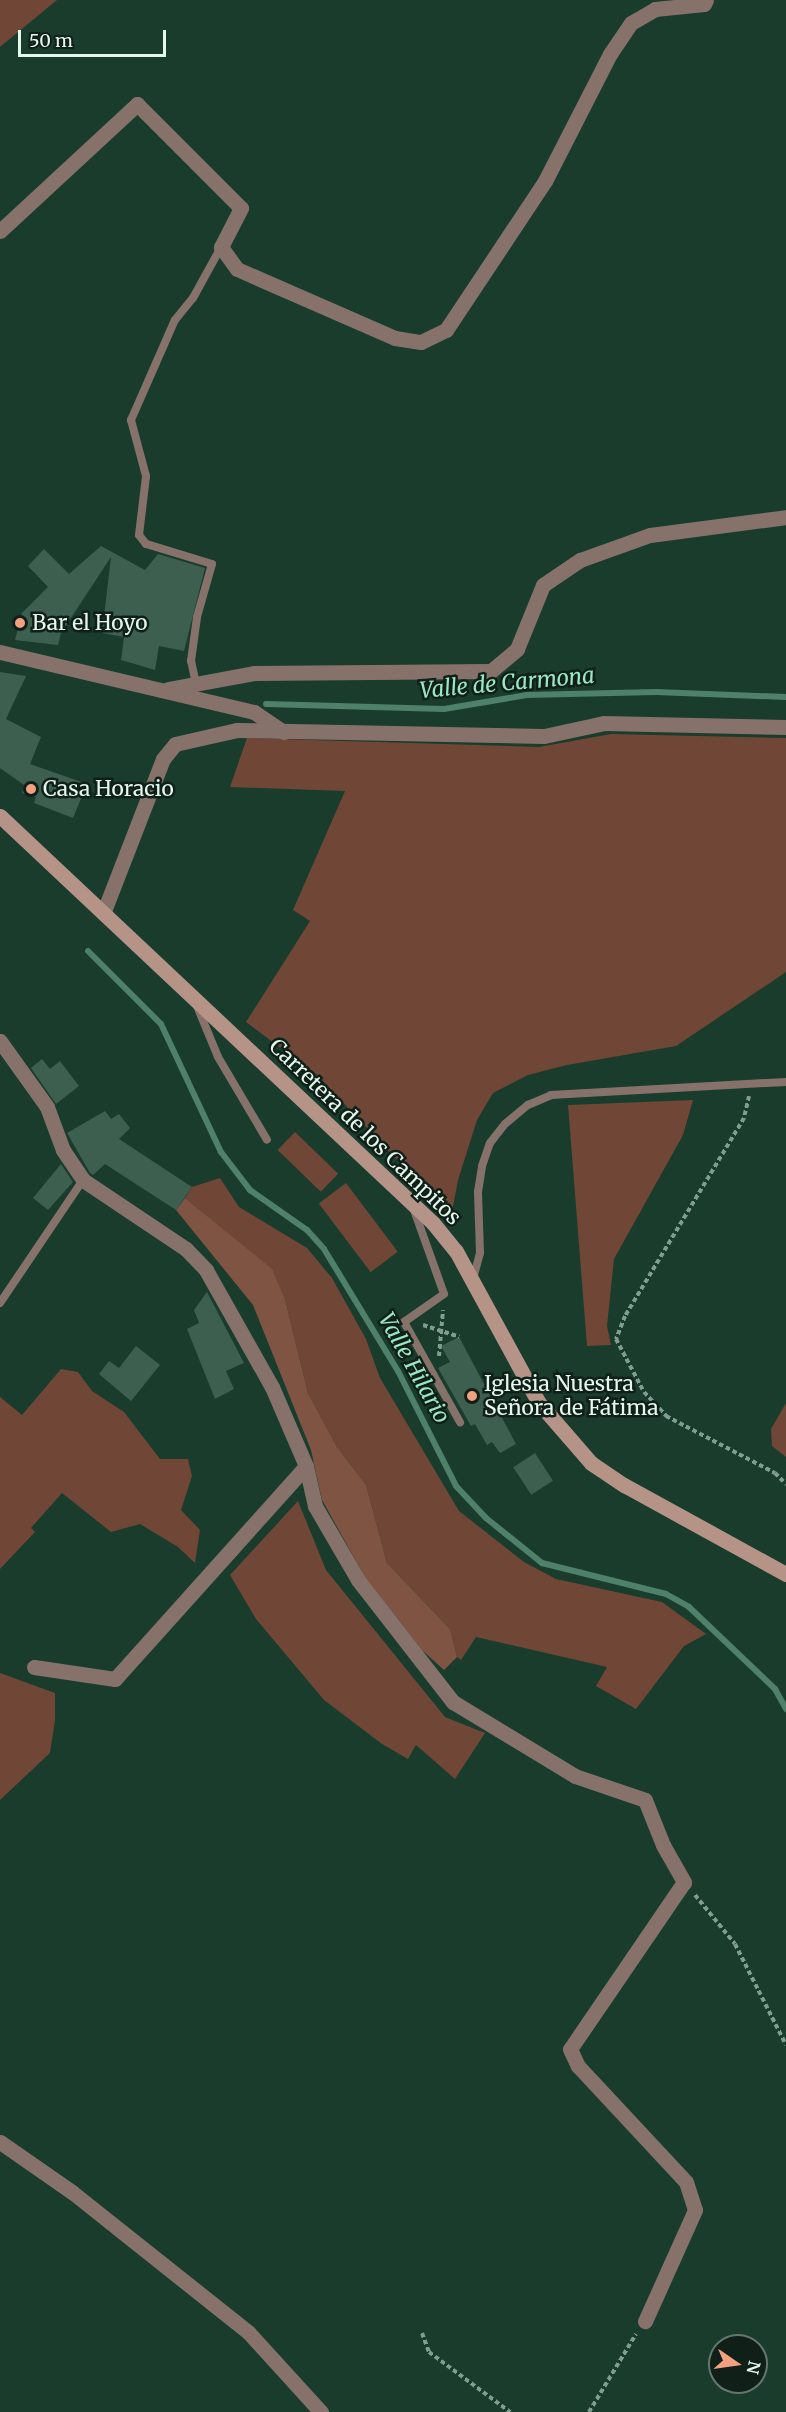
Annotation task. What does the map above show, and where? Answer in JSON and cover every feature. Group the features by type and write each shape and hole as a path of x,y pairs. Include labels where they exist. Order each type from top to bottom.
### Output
{"main road":[{"name":"Carretera de los Campitos","path":"0,816 191,993 411,1203 456,1251 539,1403 591,1463 624,1485 786,1574"}],"street":[{"path":"0,231 137,104 241,208 221,247 237,269 395,338 421,342 446,330 545,181 610,54 631,23 656,9 704,4 706,0"},
{"path":"168,690 254,673 491,671 517,649 543,585 580,561 650,535 786,517"},
{"path":"0,652 254,712 284,732"},
{"path":"104,911 167,750 175,744 237,730 544,736 604,723 786,727"},
{"path":"2,1048 47,1107 63,1150 83,1180 186,1249 206,1270 272,1387 306,1466 315,1506 358,1580 453,1702 575,1776 645,1800 663,1845 684,1882 570,2049 578,2066 686,2182 694,2210 645,2321"},
{"path":"34,1667 115,1679 306,1466"},
{"path":"0,2142 72,2192 249,2333 321,2412"}],"lane":[{"path":"196,684 191,661 212,564 146,544 139,535 146,476 131,420 175,320 193,298 221,247"},
{"path":"191,993 218,1057 267,1140"},
{"path":"472,1284 480,1253 478,1192 482,1166 490,1143 504,1124 528,1106 551,1095 786,1082"},
{"path":"0,1303 83,1180"},
{"path":"411,1203 444,1294 404,1322 460,1422"}],"path":[{"path":"751,1084 744,1118 625,1316 616,1339 644,1392 666,1416 775,1473 786,1484"},
{"path":"438,1368 439,1330 444,1294"},
{"path":"404,1322 459,1337"},
{"path":"684,1882 735,1944 786,2045"},
{"path":"589,2412 645,2321"},
{"path":"422,2333 429,2352 510,2412"}],"shaded area":[{"path":"0,0 57,0 0,47"},
{"path":"611,734 786,738 786,972 676,1046 567,1065 528,1075 493,1093 477,1120 458,1180 451,1217 317,1075 246,1022 310,921 293,910 345,791 230,787 247,738 539,747"},
{"path":"693,1100 683,1135 614,1259 607,1326 611,1345 587,1346 568,1105"},
{"path":"295,1132 338,1174 321,1192 278,1150"},
{"path":"220,1178 239,1207 307,1248 332,1278 366,1339 380,1378 459,1511 524,1562 556,1579 662,1602 706,1634 684,1646 636,1709 596,1686 607,1667 476,1637 461,1660 457,1657 450,1629 387,1563 366,1485 337,1447 308,1393 285,1299 272,1270 185,1198 192,1187"},
{"path":"346,1183 398,1252 371,1272 319,1203"},
{"path":"185,1198 272,1269 285,1299 308,1393 337,1447 366,1485 387,1563 450,1629 457,1657 444,1670 422,1650 365,1577 322,1500 311,1450 253,1305 176,1210"},
{"path":"61,1369 78,1372 92,1391 124,1412 160,1459 188,1459 192,1476 181,1510 200,1530 195,1563 178,1547 140,1524 111,1532 62,1493 31,1528 35,1532 0,1569 0,1397 22,1415"},
{"path":"786,1403 786,1457 772,1446 771,1429"},
{"path":"298,1501 326,1570 445,1717 485,1733 455,1779 416,1745 408,1759 382,1744 324,1700 256,1619 230,1575"},
{"path":"0,1673 55,1693 55,1720 50,1753 0,1800"}],"building":[{"path":"101,546 145,570 158,554 205,568 184,651 159,646 155,670 121,660 124,637 102,633 111,557 61,633 58,645 15,640 22,613 48,587 28,566 44,549 69,574"},
{"path":"0,672 26,676 6,719 41,737 30,764 87,784 73,818 34,803 36,797 22,793 24,785 0,768"},
{"path":"42,1059 50,1069 60,1061 79,1086 56,1104 31,1068"},
{"path":"105,1111 111,1119 119,1114 130,1128 119,1139 192,1187 176,1210 105,1164 93,1175 90,1173 67,1133"},
{"path":"61,1164 73,1182 48,1210 33,1198"},
{"path":"207,1292 244,1363 226,1371 234,1389 215,1399 187,1329 199,1323 194,1310"},
{"name":"Iglesia Nuestra Señora de Fátima","path":"459,1337 516,1444 500,1453 492,1442 487,1445 475,1424 471,1426 438,1368 450,1362 441,1346"},
{"path":"136,1346 160,1365 131,1401 99,1374 109,1361 119,1368"},
{"path":"535,1453 553,1481 531,1495 513,1467"}],"waterway":[{"name":"Valle de Carmona","path":"266,704 444,709 527,695 656,692 786,697"},
{"name":"Valle Hilario","path":"88,951 161,1024 221,1152 250,1190 307,1230 324,1249 398,1371 456,1486 486,1518 542,1563 666,1594 689,1607 775,1689 786,1709"}],"place":[{"name":"Bar el Hoyo","path":"20,623"},
{"name":"Casa Horacio","path":"31,789"},
{"name":"Iglesia Nuestra Señora de Fátima","path":"472,1396"}]}
